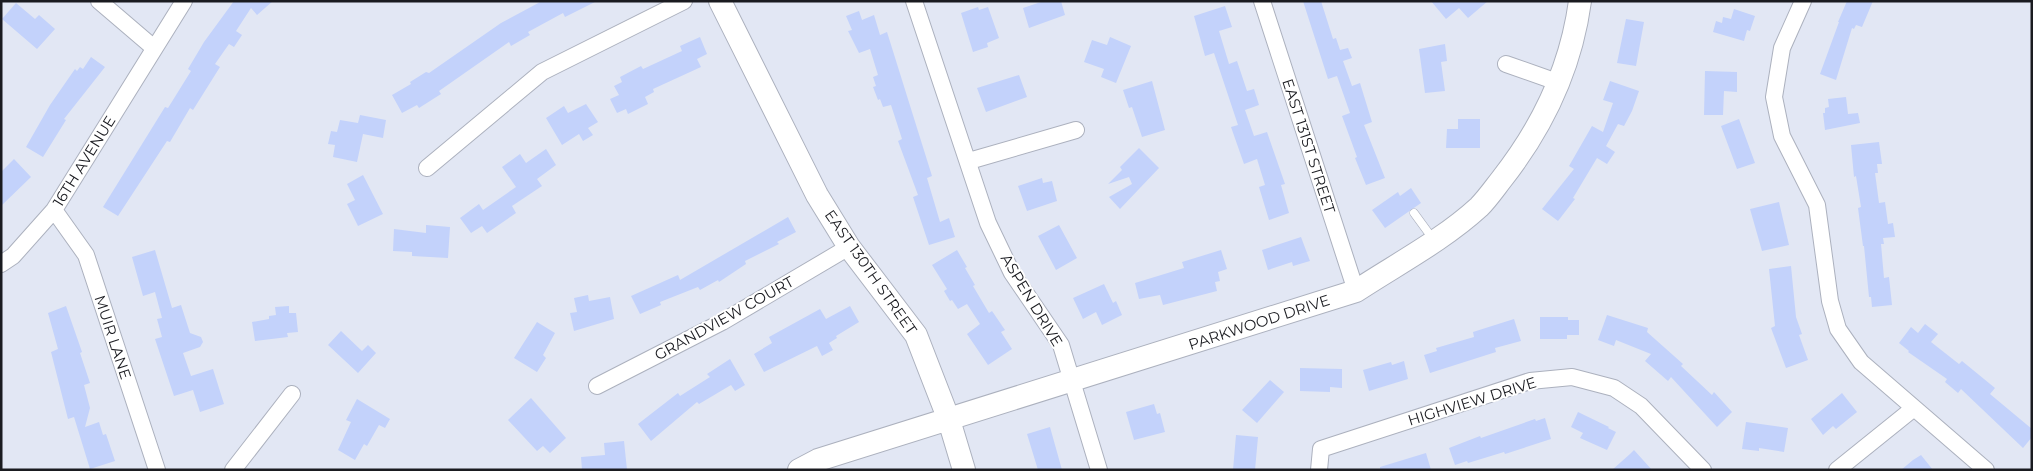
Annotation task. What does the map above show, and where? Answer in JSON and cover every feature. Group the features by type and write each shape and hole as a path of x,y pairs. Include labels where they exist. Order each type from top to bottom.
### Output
{"street":[{"path":"99,1 154,48"},
{"name":"16TH AVENUE","path":"1,264 13,256 54,210 184,1"},
{"path":"428,168 542,72 684,1"},
{"name":"EAST 130TH STREET","path":"720,1 817,195 849,247 914,331 949,420 964,470"},
{"name":"ASPEN DRIVE","path":"914,1 969,161 988,223 1012,273 1061,345 1099,470"},
{"name":"EAST 131ST STREET","path":"1262,1 1356,291"},
{"name":"PARKWOOD DRIVE","path":"799,470 818,460 1356,291 1434,240 1480,206 1519,157 1560,83 1577,27 1580,1"},
{"path":"1802,1 1782,48 1774,98 1782,136 1817,204 1830,301 1838,328 1861,362 1986,470"},
{"path":"1506,64 1560,83"},
{"path":"969,161 1076,130"},
{"name":"MUIR LANE","path":"54,210 86,255 157,470"},
{"name":"GRANDVIEW COURT","path":"597,386 722,322 849,247"},
{"name":"HIGHVIEW DRIVE","path":"1319,470 1321,449 1530,381 1572,377 1614,388 1641,406 1703,470"},
{"path":"233,470 292,394"},
{"path":"1837,470 1914,408"}],"lane":[{"path":"1414,213 1434,240"}],"building":[{"path":"234,1 273,1 257,15 251,8 236,31 242,35 234,47 229,44 215,64 220,67 193,110 190,108 170,142 167,141 118,216 103,207 165,107 168,108 191,71 188,69 204,42"},
{"path":"542,1 597,1 565,17 563,13 528,32 530,35 511,46 509,42 439,91 441,94 419,108 417,105 402,113 392,95 411,84 410,82 426,72 429,73 501,23"},
{"path":"1044,1 1061,1 1065,15 1029,28 1023,8"},
{"path":"1303,1 1321,1 1333,39 1336,38 1340,50 1348,48 1352,58 1343,61 1352,86 1360,83 1372,122 1364,125 1385,178 1366,185 1355,158 1357,157 1342,116 1350,113 1337,76 1328,79"},
{"path":"1431,1 1488,1 1468,18 1459,8 1446,19"},
{"path":"1847,1 1873,1 1862,27 1856,25 1854,29 1852,28 1836,80 1820,74"},
{"path":"16,3 35,19 39,15 55,29 37,49 2,19"},
{"path":"1225,6 1232,27 1219,31 1229,64 1237,61 1247,91 1254,89 1259,105 1245,110 1254,136 1267,132 1285,184 1281,185 1289,213 1269,220 1259,187 1265,185 1257,159 1244,164 1231,127 1238,125 1214,53 1205,56 1194,16"},
{"path":"978,7 979,10 988,7 999,38 987,43 988,47 973,52 961,13"},
{"path":"1734,9 1755,16 1750,31 1747,30 1744,41 1713,32 1716,21 1722,23 1723,17 1731,19"},
{"path":"859,11 862,20 874,15 880,35 887,32 932,176 927,178 940,222 949,218 955,237 929,245 913,197 918,195 898,141 902,139 891,105 883,107 873,87 876,86 873,77 878,75 870,49 859,53 848,31 852,30 846,16"},
{"path":"1626,19 1644,22 1636,66 1617,63"},
{"path":"700,37 707,54 697,59 701,67 653,89 654,92 645,97 648,104 628,114 626,109 617,113 610,99 619,95 614,86 622,82 620,77 641,66 643,69 682,51 680,46"},
{"path":"1110,37 1131,46 1116,83 1101,77 1104,69 1084,62 1092,40 1107,45"},
{"path":"1445,44 1447,61 1441,62 1445,91 1425,93 1419,49"},
{"path":"91,57 105,67 64,119 66,120 43,157 26,147 50,105 75,69 77,71 80,67 83,69"},
{"path":"1705,71 1737,72 1737,92 1724,91 1723,115 1704,115"},
{"path":"1019,75 1027,97 986,112 977,88"},
{"path":"1152,81 1165,130 1142,137 1132,107 1129,108 1123,90"},
{"path":"1610,81 1639,91 1632,111 1624,126 1618,124 1606,146 1615,152 1607,164 1597,158 1573,198 1575,199 1558,221 1542,209 1574,169 1569,166 1592,126 1603,132 1613,103 1603,100"},
{"path":"1846,97 1848,114 1858,113 1860,123 1825,130 1823,113 1825,113 1825,108 1829,107 1828,99"},
{"path":"586,104 598,122 588,128 593,135 583,141 579,134 562,145 546,118 564,106 568,113"},
{"path":"360,115 386,120 383,138 363,134 357,162 333,157 335,145 328,144 331,131 337,132 340,120 358,123"},
{"path":"1458,119 1480,119 1480,148 1446,148 1447,129 1458,129"},
{"path":"1739,119 1755,163 1737,169 1721,126"},
{"path":"1879,142 1882,164 1877,164 1878,173 1875,173 1879,203 1885,202 1888,224 1893,223 1895,237 1883,238 1884,244 1881,244 1884,278 1889,277 1892,305 1872,307 1871,297 1869,297 1858,208 1861,207 1856,176 1854,177 1851,145"},
{"path":"1139,148 1159,168 1120,209 1109,197 1132,184 1129,177 1108,184 1122,170 1120,167"},
{"path":"546,149 556,165 537,179 542,186 512,206 516,213 487,233 482,226 471,233 460,218 479,204 483,210 516,187 502,167 520,154 526,163"},
{"path":"14,159 31,177 1,206 1,172"},
{"path":"363,175 383,214 358,226 347,204 355,200 347,184"},
{"path":"1042,178 1043,183 1052,181 1057,201 1027,211 1018,186"},
{"path":"1411,188 1421,203 1385,228 1372,210 1398,192 1400,196"},
{"path":"1779,202 1789,245 1762,251 1750,209"},
{"path":"788,217 796,232 777,242 779,244 745,261 746,264 719,282 718,280 700,290 698,287 660,302 661,305 640,314 631,296 678,275 680,280"},
{"path":"426,225 450,227 448,258 412,256 412,252 393,251 394,229 426,233"},
{"path":"1059,225 1077,258 1056,270 1038,236"},
{"path":"1301,237 1310,261 1293,266 1292,262 1268,270 1262,250"},
{"path":"155,250 172,308 181,305 190,333 201,337 203,342 200,347 183,353 191,376 213,369 224,404 200,412 193,390 174,396 155,339 162,337 157,319 162,318 155,292 143,296 132,257"},
{"path":"957,250 975,285 973,286 989,313 992,311 1005,330 1001,332 1012,349 988,365 967,334 980,324 967,304 958,309 952,300 950,301 944,291 947,289 932,265"},
{"path":"1221,250 1227,269 1218,272 1220,281 1215,282 1217,291 1163,305 1160,295 1139,299 1135,283 1184,268 1182,262"},
{"path":"1791,266 1796,317 1802,334 1799,335 1808,360 1786,368 1771,328 1775,326 1769,269"},
{"path":"1104,284 1113,303 1116,301 1122,315 1102,325 1096,312 1083,319 1073,298"},
{"path":"588,295 589,301 610,297 614,319 574,331 570,313 577,312 574,298"},
{"path":"66,306 82,352 80,353 90,383 84,385 90,408 85,427 99,422 103,435 106,434 115,461 90,469 74,417 68,419 51,352 58,349 48,313"},
{"path":"289,306 289,313 296,313 298,332 287,333 288,337 255,341 252,322 269,319 269,316 276,315 275,307"},
{"path":"850,306 859,322 836,336 837,338 829,343 833,350 822,356 817,346 764,372 754,354 772,343 769,337 820,309 826,319"},
{"path":"1607,315 1648,328 1647,332 1683,364 1681,366 1712,395 1714,392 1732,412 1717,427 1671,377 1668,381 1645,361 1651,354 1616,340 1614,346 1598,340"},
{"path":"1540,317 1568,317 1568,320 1579,320 1579,335 1567,335 1567,339 1540,339"},
{"path":"1514,319 1521,341 1495,348 1496,352 1430,373 1424,355 1437,351 1436,348 1474,337 1473,332"},
{"path":"537,322 555,333 543,355 546,358 537,372 514,358"},
{"path":"1925,324 1938,334 1931,342 1959,364 1962,361 1995,388 1990,394 2032,429 2032,437 2023,448 1961,389 1958,393 1945,382 1947,379 1908,352 1899,343 1911,327 1918,333"},
{"path":"341,331 362,351 368,345 376,353 358,373 328,345"},
{"path":"730,359 745,385 735,391 731,385 699,404 697,402 651,441 638,424 678,393 680,396 710,377 707,374"},
{"path":"1404,361 1408,379 1369,391 1363,370 1391,362 1392,365"},
{"path":"1300,368 1342,369 1342,388 1330,387 1330,392 1300,391"},
{"path":"1270,380 1284,392 1257,423 1242,410"},
{"path":"1842,393 1857,412 1836,429 1833,426 1823,435 1811,419"},
{"path":"531,398 566,438 550,453 543,446 537,451 508,420"},
{"path":"357,399 390,419 385,428 379,425 367,446 364,444 355,460 338,450 351,422 346,420"},
{"path":"1154,404 1157,414 1160,413 1165,432 1134,440 1126,412"},
{"path":"1578,412 1616,432 1607,450 1580,438 1583,433 1571,427"},
{"path":"1545,418 1551,439 1505,454 1504,452 1455,465 1449,448 1480,436 1481,438 1535,419 1536,421"},
{"path":"1746,422 1788,428 1784,452 1759,448 1759,451 1742,449"},
{"path":"1050,427 1062,470 1038,470 1027,434"},
{"path":"1236,435 1258,437 1255,470 1233,470"},
{"path":"624,441 627,470 582,470 581,457 605,455 604,443"},
{"path":"1634,450 1652,470 1612,470 1630,454"},
{"path":"1426,453 1431,470 1380,470 1380,467"},
{"path":"1921,455 1933,470 1901,470 1913,460"}]}
